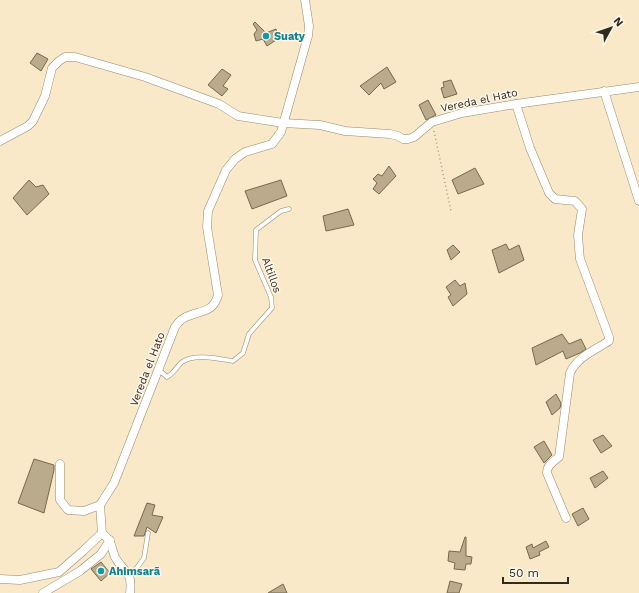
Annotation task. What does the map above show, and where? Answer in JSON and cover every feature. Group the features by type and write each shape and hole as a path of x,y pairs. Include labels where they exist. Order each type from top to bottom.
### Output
{"street":[{"name":"Vereda el Hato","path":"100,505 114,483 175,327 182,319 211,308 216,303 218,295 208,227 208,211 226,170 235,159 245,152 272,144 278,137 308,36 309,26 305,0"},
{"name":"Vereda el Hato","path":"0,141 33,121 45,96 52,68 65,57 75,57 145,77 220,104 238,116 283,124 320,125 345,131 390,134 403,139 414,137 432,122 462,113 639,87"},
{"path":"604,91 639,201"},
{"path":"516,104 530,148 549,193 555,199 575,202 582,209 578,235 580,258 609,337 609,341 573,365 570,373 559,457 548,466 547,470 547,474 566,518"},
{"path":"60,464 60,500 68,510 84,511 100,505 102,533 110,540 116,558 130,577 130,593"},
{"path":"0,579 20,580 59,572 102,533"},
{"path":"43,593 80,571 101,554 110,540"}],"lane":[{"name":"Altillos","path":"159,369 167,377 172,374 183,361 201,357 233,361 243,353 248,334 272,308 271,297 255,260 256,230 281,211 289,209"},
{"path":"130,577 144,558 148,533"}],"path":[{"path":"432,122 451,211"}],"building":[{"name":"Suaty","path":"255,22 266,33 276,29 279,38 267,46 263,39 256,41 254,34 257,30 253,24"},
{"path":"37,53 48,59 41,71 30,63"},
{"path":"387,67 396,82 384,89 381,83 369,95 360,86"},
{"path":"222,69 231,75 223,86 228,89 222,96 208,85"},
{"path":"451,80 457,94 444,98 441,88 444,87 443,82"},
{"path":"428,100 436,115 426,120 419,105"},
{"path":"389,166 396,176 379,194 373,189 377,183 373,179 378,174 382,176"},
{"path":"475,168 484,184 458,194 452,180"},
{"path":"29,180 36,187 43,185 49,194 27,215 13,198"},
{"path":"281,180 287,196 252,209 245,191"},
{"path":"348,209 354,225 326,231 323,216"},
{"path":"506,244 509,250 519,245 524,260 499,273 492,250"},
{"path":"453,245 460,252 451,260 447,250"},
{"path":"455,280 460,286 465,283 467,294 453,306 448,297 451,295 446,287"},
{"path":"562,334 569,344 581,339 586,349 566,359 563,351 536,365 532,348"},
{"path":"556,394 561,403 560,408 552,415 546,402"},
{"path":"603,435 612,446 601,453 593,440"},
{"path":"544,441 552,455 544,463 534,447"},
{"path":"34,459 54,465 44,513 18,503"},
{"path":"603,471 608,478 595,488 590,478"},
{"path":"147,503 155,505 152,515 163,517 156,533 147,527 144,536 134,536"},
{"path":"583,508 589,519 578,526 572,514"},
{"path":"465,537 466,556 472,557 471,564 466,564 465,570 454,569 455,563 448,561 449,551 460,552"},
{"path":"546,541 549,547 539,552 540,555 530,559 526,547 532,544 533,548"},
{"name":"Ahimsarã","path":"101,562 110,573 101,581 91,569"},
{"path":"450,581 462,584 459,593 447,593"},
{"path":"283,584 287,593 268,593"}],"place":[{"name":"Suaty","path":"266,36"},
{"name":"Ahimsarã","path":"101,571"}]}
